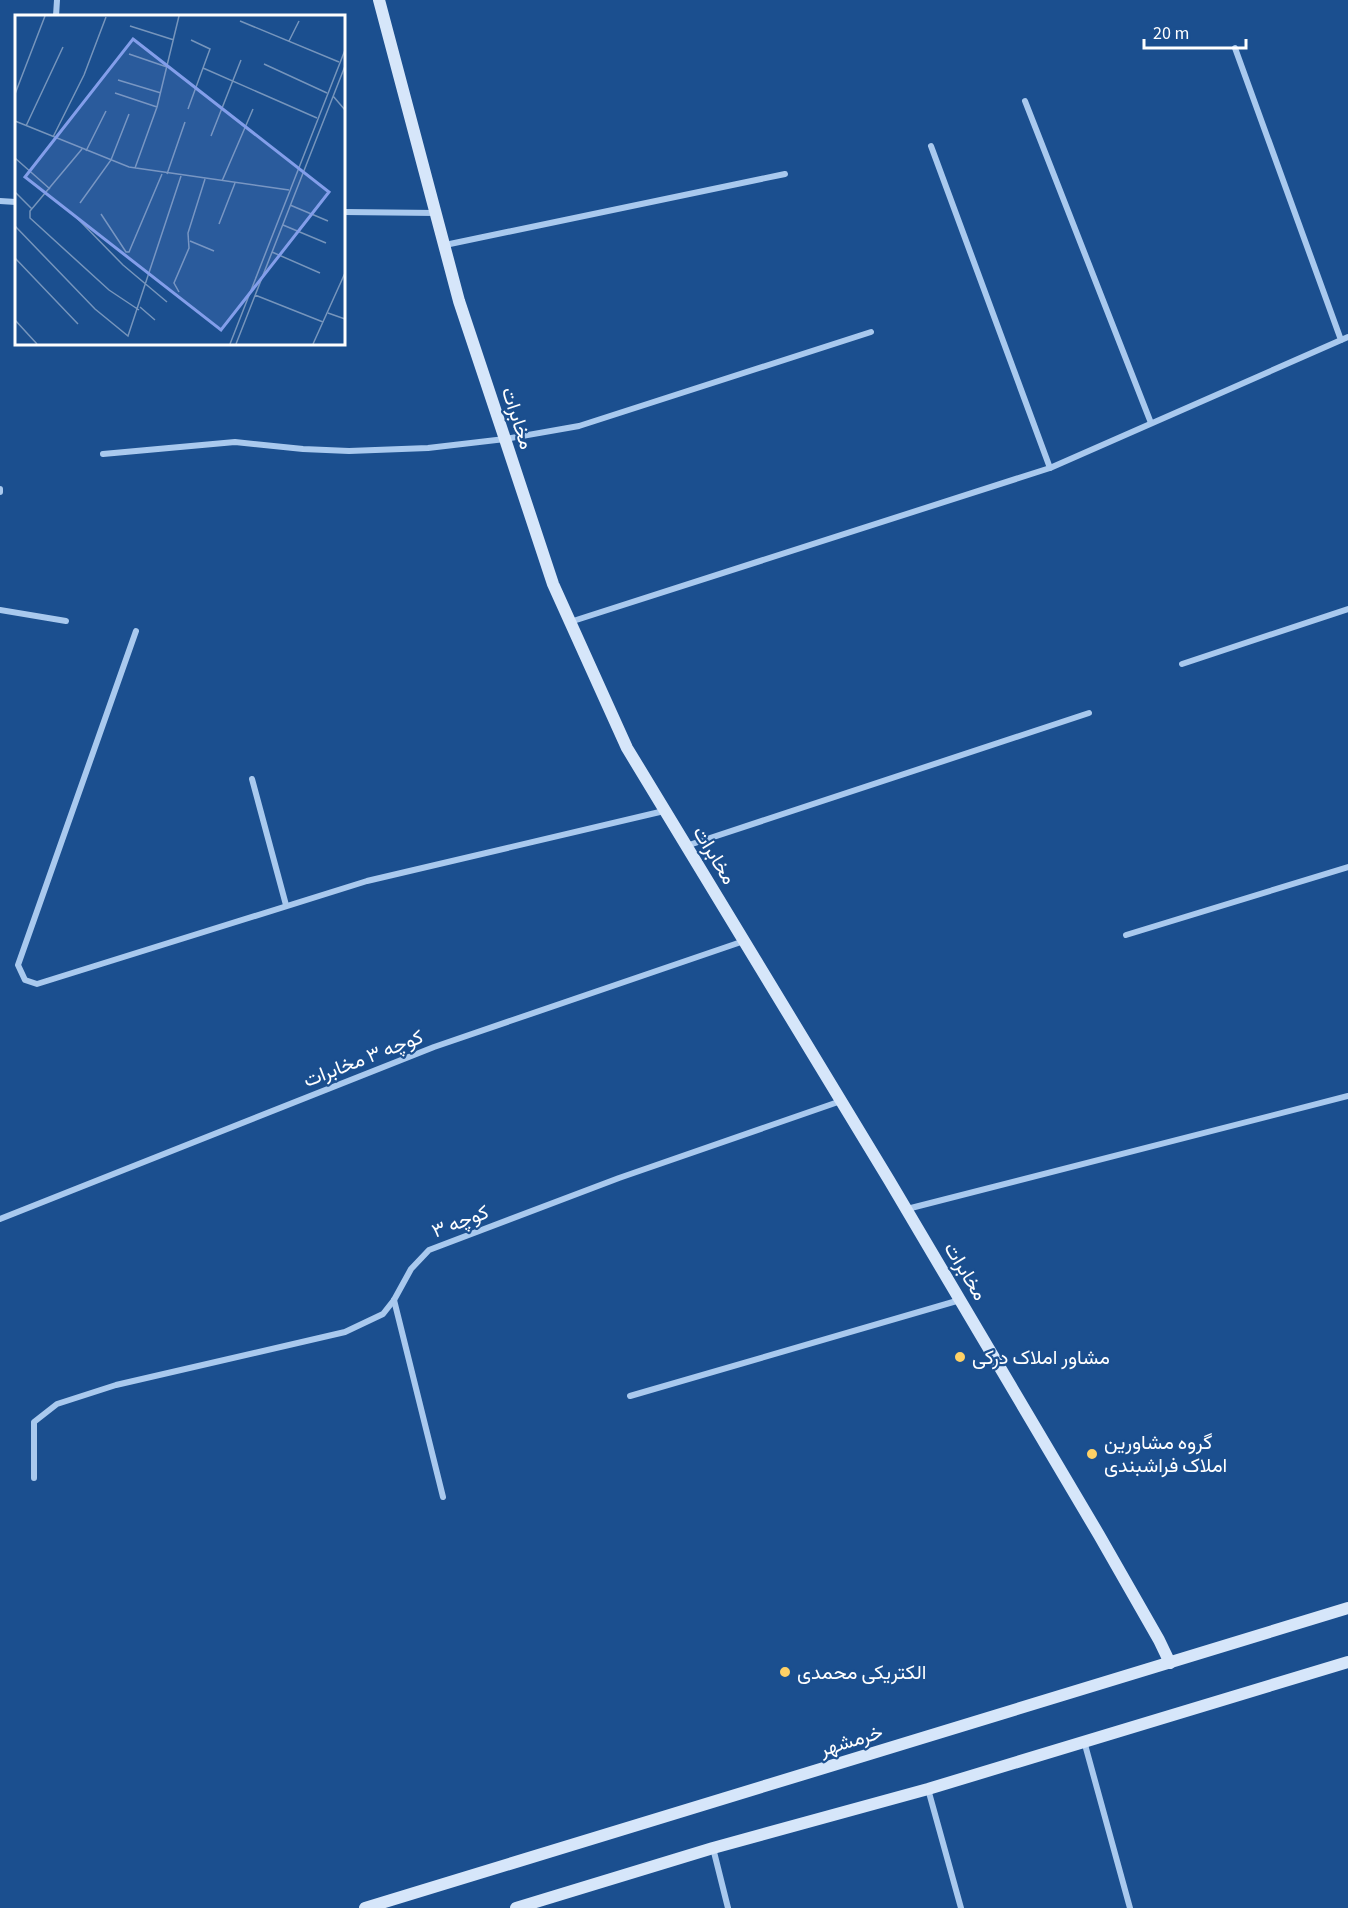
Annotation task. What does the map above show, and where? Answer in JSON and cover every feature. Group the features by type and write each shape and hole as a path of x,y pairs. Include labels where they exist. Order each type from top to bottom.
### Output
{"main road":[{"name":"مخابرات","path":"379,0 459,301 505,440 553,584 627,748 907,1209 1159,1640 1170,1663"},
{"name":"خرمشهر","path":"365,1908 1348,1608"},
{"path":"516,1908 713,1848 928,1789 1348,1662"}],"street":[{"path":"56,15 57,0"},
{"path":"570,622 1050,468 1345,339 1235,48"},
{"path":"1025,101 1151,423"},
{"path":"931,146 1050,468"},
{"path":"445,245 784,174"},
{"path":"0,201 15,202"},
{"path":"345,212 436,213"},
{"path":"103,454 235,442 349,451 428,448 505,440 579,426 871,332"},
{"path":"1182,664 1348,609"},
{"path":"0,610 66,621"},
{"path":"136,631 18,965 26,980 38,984 367,881 665,811"},
{"path":"686,846 1089,713"},
{"path":"252,779 286,905"},
{"path":"1126,935 1348,867"},
{"name":"کوچه ۳ مخابرات","path":"0,1219 434,1047 744,941"},
{"path":"907,1209 1348,1096"},
{"name":"کوچه ۳","path":"34,1478 34,1422 57,1404 116,1384 345,1332 383,1314 394,1300 411,1269 429,1250 618,1178 841,1100"},
{"path":"394,1300 443,1497"},
{"path":"630,1396 960,1300"},
{"path":"1084,1741 1130,1908"},
{"path":"928,1789 961,1908"},
{"path":"713,1848 729,1908"}],"place":[{"name":"مشاور املاک درکی","path":"960,1357"},
{"name":"گروه مشاورین املاک فراشبندی","path":"1092,1454"},
{"name":"الکتریکی محمدی","path":"785,1672"}]}
